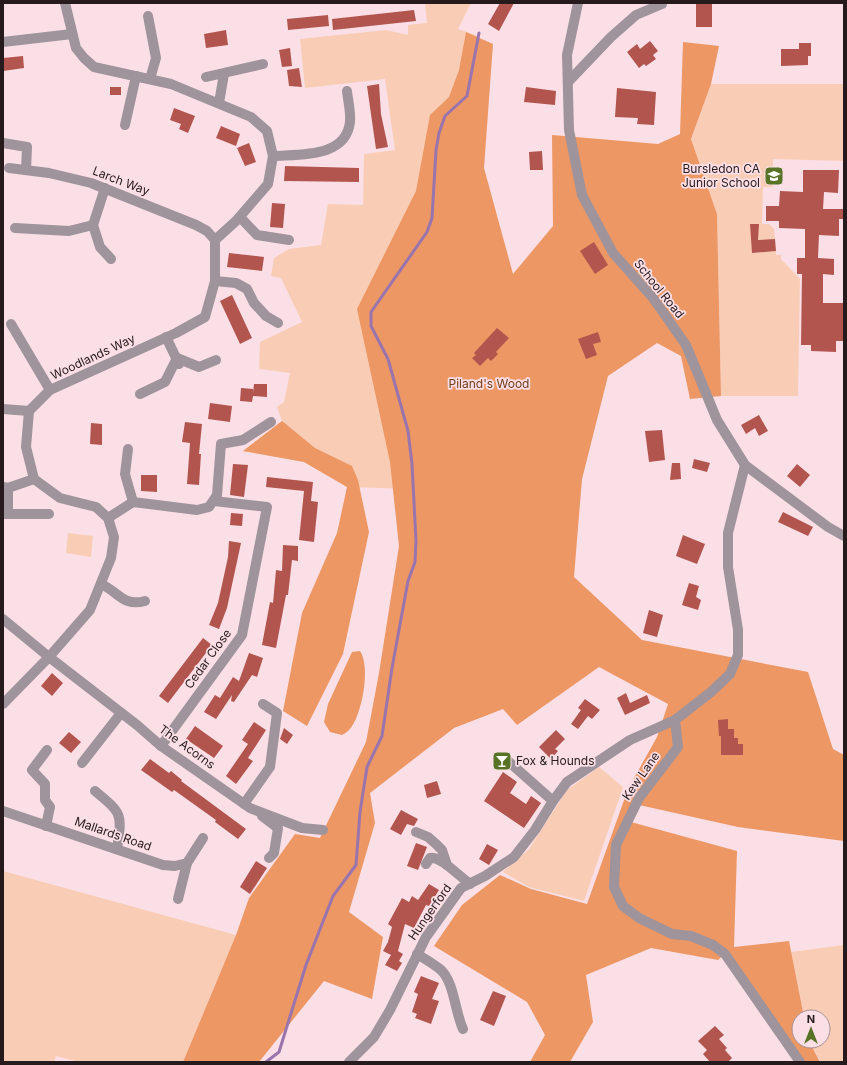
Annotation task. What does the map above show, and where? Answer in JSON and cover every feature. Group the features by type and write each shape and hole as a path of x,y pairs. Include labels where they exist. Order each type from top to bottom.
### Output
{"street":[{"path":"65,3 76,48 94,67 171,84 251,117 266,131 273,156 268,184 240,217 215,240"},
{"name":"School Road","path":"578,3 567,55 569,130 582,195 613,253 653,298 686,345 717,420 745,465 828,527 844,536"},
{"path":"568,82 636,15 662,4"},
{"path":"148,16 156,58 150,79"},
{"path":"3,42 72,34"},
{"path":"206,77 263,64"},
{"path":"220,103 224,74"},
{"path":"125,125 136,76"},
{"path":"273,156 328,150 337,146 348,133 351,120 347,91"},
{"path":"3,143 27,147 26,170"},
{"name":"Larch Way","path":"9,168 84,181 105,188 196,224 207,231 215,240"},
{"path":"105,188 93,225 100,248 111,259"},
{"path":"240,217 257,235 289,240"},
{"path":"16,228 69,231 93,225"},
{"name":"Woodlands Way","path":"29,411 50,390 166,337 205,317 215,281 215,240"},
{"path":"215,281 236,283 247,289 254,303 266,316 278,323"},
{"path":"11,324 50,390"},
{"path":"166,337 178,361 199,367 216,360"},
{"path":"140,394 165,382 178,361"},
{"path":"3,409 29,411 26,447 34,479 60,498 96,507 108,518 114,537 112,558 90,610 49,657 3,704"},
{"path":"108,518 133,502 197,510 209,507 214,501 219,481 221,444 243,440 271,422"},
{"path":"128,449 125,474 133,502"},
{"path":"675,720 711,692 730,674 738,655 738,630 728,567 728,533 745,465"},
{"path":"34,479 5,488 6,514 50,514"},
{"name":"Cedar Close","path":"160,746 242,635 266,507 214,501"},
{"path":"101,584 130,603 145,601"},
{"name":"The Acorns","path":"3,619 49,657 121,712 160,746 247,806 302,828 321,828 323,830"},
{"path":"263,704 277,713 270,767 247,806 278,828 274,853 269,858"},
{"path":"82,763 121,712"},
{"name":"Hungerford","path":"349,1062 374,1036 390,1010 426,938 462,888 514,857 535,830 567,782 630,740 675,720"},
{"name":"Kew Lane","path":"675,720 678,747 639,798 616,845 614,887 623,906 639,918 672,934 696,938 713,945 725,954 800,1062"},
{"path":"46,826 50,807 45,800 45,784 32,770 47,750"},
{"path":"509,762 553,801"},
{"path":"95,791 115,807 119,815 120,828 117,850"},
{"name":"Mallards Road","path":"3,811 163,865 175,866 187,863"},
{"path":"416,832 428,837 442,850 447,865"},
{"path":"178,899 187,863 203,838"},
{"path":"426,864 430,858 437,858 470,884"},
{"path":"417,954 445,975 450,984 458,1019 463,1029"}],"shaded area":[{"path":"425,3 471,3 458,29 478,36 410,489 347,487 304,462 243,451 282,421 277,407 284,402 290,373 259,369 260,342 302,322 281,278 271,276 274,258 289,249 321,245 328,204 363,205 364,154 395,150 385,79 305,88 300,39 386,30 408,35 408,25 427,23"},
{"name":"Bursledon CA Junior School","path":"711,84 844,84 844,161 773,159 773,187 763,187 762,224 769,224 774,229 775,239 752,253 776,251 776,255 781,255 781,259 800,279 798,396 721,396 717,214 691,139"},
{"path":"68,533 93,536 91,557 66,553"},
{"path":"599,767 623,787 584,901 529,887 503,872 529,849 567,790"},
{"path":"3,871 236,935 183,1062 79,1062 56,1056 54,1062 3,1062"},
{"path":"844,945 844,1062 821,1062 814,1049 831,1049 831,1009 802,1009 791,952"}],"green space":[{"name":"Piland's Wood","path":"466,32 493,44 484,168 513,274 553,226 552,135 658,144 680,134 683,42 719,46 711,84 691,139 717,214 721,396 690,399 681,356 657,343 608,376 582,479 574,577 642,640 808,672 833,749 844,755 844,841 738,827 639,805 631,822 737,851 734,947 789,941 802,1009 791,1009 791,1046 728,951 718,960 651,948 586,975 593,1022 570,1062 530,1062 545,1035 527,1002 434,946 462,905 500,875 531,889 587,904 628,789 657,737 668,704 599,667 517,725 503,709 454,728 370,793 375,823 349,912 383,937 372,999 324,981 259,1062 183,1062 236,935 249,898 295,834 320,838 366,742 379,673 399,546 390,462 357,309 416,191 430,115 449,97 459,70"},
{"path":"282,421 315,448 352,466 358,480 369,532 343,654 307,726 283,711 302,613 337,533 347,487 304,462 243,451"},
{"path":"360,651 365,668 365,679 364,691 358,714 354,723 345,734 342,735 330,732 324,722 328,704 352,652"},
{"name":"Piland's Wood","path":"793,1049 813,1049 820,1062 802,1062"}],"building":[{"path":"500,3 514,3 499,31 488,24"},
{"path":"696,3 712,3 712,27 696,27"},
{"path":"414,10 416,21 333,30 332,19"},
{"path":"328,15 329,26 288,30 287,19"},
{"path":"226,30 228,45 206,48 204,34"},
{"path":"650,41 658,51 653,55 656,59 646,66 644,64 639,68 627,52 637,44 640,49"},
{"path":"799,43 811,43 811,56 808,56 808,65 781,66 781,49 799,49"},
{"path":"290,48 292,66 282,67 279,50"},
{"path":"23,56 24,68 3,71 3,58"},
{"path":"299,68 302,87 289,86 287,70"},
{"path":"379,84 381,114 388,147 376,149 367,86"},
{"path":"110,87 121,87 121,95 110,95"},
{"path":"526,87 556,91 555,105 524,102"},
{"path":"617,88 656,92 654,125 637,124 638,118 615,117"},
{"path":"174,108 195,116 188,133 179,129 181,124 170,120"},
{"path":"221,126 240,134 236,146 216,138"},
{"path":"249,143 256,162 245,166 237,148"},
{"path":"542,151 543,170 530,170 529,152"},
{"path":"285,166 359,168 359,182 284,181"},
{"path":"803,170 839,170 838,193 824,192 823,209 844,209 844,219 839,219 839,236 819,235 818,258 834,259 834,275 823,274 823,303 844,303 844,341 836,341 836,352 811,351 811,345 801,345 802,274 797,274 797,258 805,258 805,229 779,228 779,221 766,221 766,206 779,206 780,191 803,192"},
{"path":"272,203 285,204 283,228 270,227"},
{"path":"750,224 759,224 758,240 775,239 776,251 752,253"},
{"path":"594,242 608,265 595,274 580,251"},
{"path":"229,253 264,257 262,271 227,267"},
{"path":"232,295 252,338 240,344 220,301"},
{"path":"497,328 509,338 496,352 498,354 491,361 488,358 480,366 472,358 476,355 474,353"},
{"path":"598,332 601,342 593,344 597,355 586,359 578,339"},
{"path":"254,384 267,384 267,397 253,396 252,402 240,401 241,388 253,389 253,393"},
{"path":"210,403 232,406 230,422 208,419"},
{"path":"759,415 768,431 759,436 755,428 746,434 741,425"},
{"path":"185,422 202,424 199,454 201,454 199,485 187,484 190,443 182,442"},
{"path":"91,423 102,424 102,445 90,444"},
{"path":"662,430 665,460 649,462 645,431"},
{"path":"694,459 710,463 707,472 692,468"},
{"path":"672,463 680,463 681,479 670,480"},
{"path":"233,464 248,465 244,497 230,495"},
{"path":"797,464 810,475 800,487 787,476"},
{"path":"141,475 157,475 157,492 141,491"},
{"path":"267,477 313,482 311,501 318,502 314,542 299,540 304,491 266,487"},
{"path":"783,512 813,527 808,536 778,522"},
{"path":"231,513 243,514 242,526 230,525"},
{"path":"683,535 705,544 697,564 676,556"},
{"path":"229,541 241,543 227,608 219,629 209,625 218,603 228,557"},
{"path":"283,545 298,546 298,561 292,560 288,595 286,595 276,648 262,645 270,602 273,603 276,570 282,571"},
{"path":"689,583 699,586 696,597 701,600 698,610 682,605"},
{"path":"649,610 663,615 657,637 643,633"},
{"path":"203,638 212,645 168,703 159,696"},
{"path":"249,653 263,658 257,677 252,675 234,702 231,701 232,695 216,719 204,712 215,695 220,698 233,677 239,681"},
{"path":"52,673 63,683 52,696 41,686"},
{"path":"626,693 630,703 647,695 650,703 625,715 617,698"},
{"path":"585,699 600,710 592,719 588,716 578,729 571,724 581,710 578,708"},
{"path":"728,719 728,729 734,729 734,738 738,738 738,744 743,744 743,755 721,755 721,736 719,736 718,720"},
{"path":"254,722 266,730 248,758 253,761 236,784 226,776 248,744 242,740"},
{"path":"195,726 223,746 214,758 186,739"},
{"path":"284,728 293,735 287,744 280,739"},
{"path":"556,730 565,739 555,749 558,751 551,759 539,747"},
{"path":"69,732 81,742 71,753 59,743"},
{"path":"150,759 169,773 171,771 182,780 181,781 246,829 238,839 215,822 216,820 174,790 172,792 141,770"},
{"path":"503,772 517,782 510,793 526,804 531,796 541,803 524,828 484,801"},
{"path":"437,781 441,794 427,798 424,785"},
{"path":"401,810 418,819 414,826 407,824 401,835 390,829"},
{"path":"416,843 427,847 418,870 407,866"},
{"path":"487,844 498,850 489,865 479,859"},
{"path":"256,861 267,868 250,894 240,887"},
{"path":"429,884 439,890 429,906 426,905 414,928 405,924 398,951 403,954 399,961 402,963 397,971 385,965 391,955 383,951 388,942 392,927 388,924 402,898 409,902 412,896 418,900"},
{"path":"421,976 439,983 432,999 439,1001 431,1024 415,1018 417,1014 412,1012 418,994 414,992"},
{"path":"493,991 506,996 494,1026 480,1020"},
{"path":"715,1026 724,1035 719,1039 727,1048 725,1050 732,1058 728,1062 710,1062 703,1054 707,1050 698,1041"}],"waterway":[{"path":"266,1062 279,1052 306,965 333,896 356,865 360,812 367,767 382,736 392,668 408,581 415,562 416,541 412,464 408,431 388,359 371,326 371,312 427,232 432,218 436,150 439,133 445,116 467,96 479,33"}],"place":[{"name":"Bursledon CA Junior School","path":"774,176"},
{"name":"Fox & Hounds","path":"502,761"}]}
